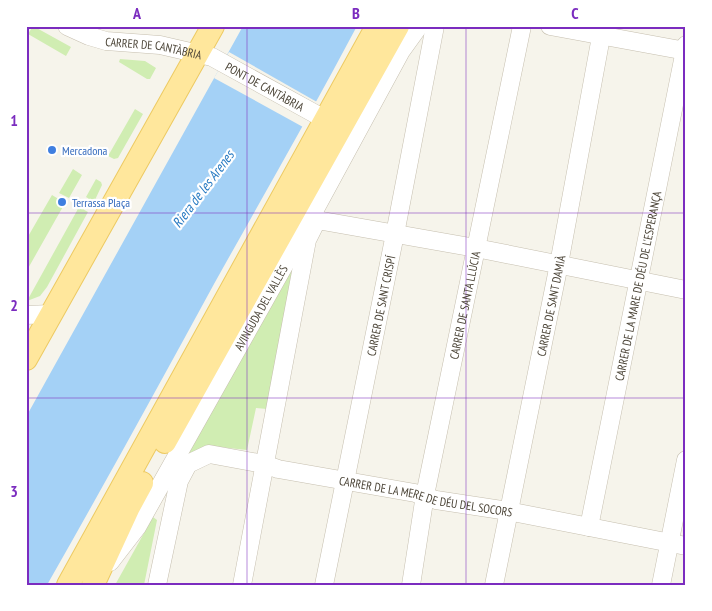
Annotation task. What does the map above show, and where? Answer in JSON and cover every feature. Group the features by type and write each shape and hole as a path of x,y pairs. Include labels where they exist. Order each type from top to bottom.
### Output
{"main road":[{"path":"26,359 51,314 211,58 213,26"},
{"name":"AVINGUDA DEL VALLÈS","path":"93,584 129,507 338,120 377,26"},
{"name":"AVINGUDA DEL VALLÈS","path":"68,585 338,120 398,26"}],"street":[{"name":"CARRER DE CANTÀBRIA","path":"67,26 106,41 160,45 211,58"},
{"name":"AVINGUDA DEL VALLÈS","path":"338,120 401,52 419,26"},
{"name":"CARRER DE SANT CRISPÍ","path":"324,585 435,26"},
{"name":"CARRER DE SANTA LLÚCIA","path":"410,585 425,495 522,26"},
{"path":"550,26 602,31 685,49"},
{"name":"CARRER DE SANT DAMIÀ","path":"494,585 602,31"},
{"name":"CARRER DE LA MARE DE DÉU DE L'ESPERANÇA","path":"589,527 685,49"},
{"name":"PONT DE CANTÀBRIA","path":"211,58 338,120"},
{"path":"242,585 308,240 317,220 476,248 686,290"},
{"path":"26,316 51,314"},
{"name":"CARRER DE LA MERE DE DÉU DEL SOCORS","path":"157,585 179,481 188,464 209,454 264,464 278,469 425,495 436,500 508,511 678,545"},
{"path":"661,585 678,545 686,460"}],"green space":[{"path":"33,26 71,47 66,56 28,34"},
{"path":"120,59 145,61 156,68 150,79 147,79 119,62"},
{"path":"135,109 143,114 118,158 114,159 108,156"},
{"path":"73,169 82,175 69,198 59,193"},
{"path":"96,179 102,185 94,202 86,197"},
{"path":"52,195 65,203 26,272 26,240"},
{"path":"79,207 88,212 47,287 40,296 27,301"},
{"path":"303,240 267,409 256,408 247,450 210,446 183,463"},
{"path":"153,517 157,520 144,585 115,585"}],"water":[{"name":"Riera de les Arenes","path":"243,26 357,26 47,585 26,585 26,417"}],"pier":[{"path":"229,52 317,102 303,127 214,78"}],"place":[{"name":"Mercadona","path":"52,150"},
{"name":"Terrassa Plaça","path":"62,202"}]}
